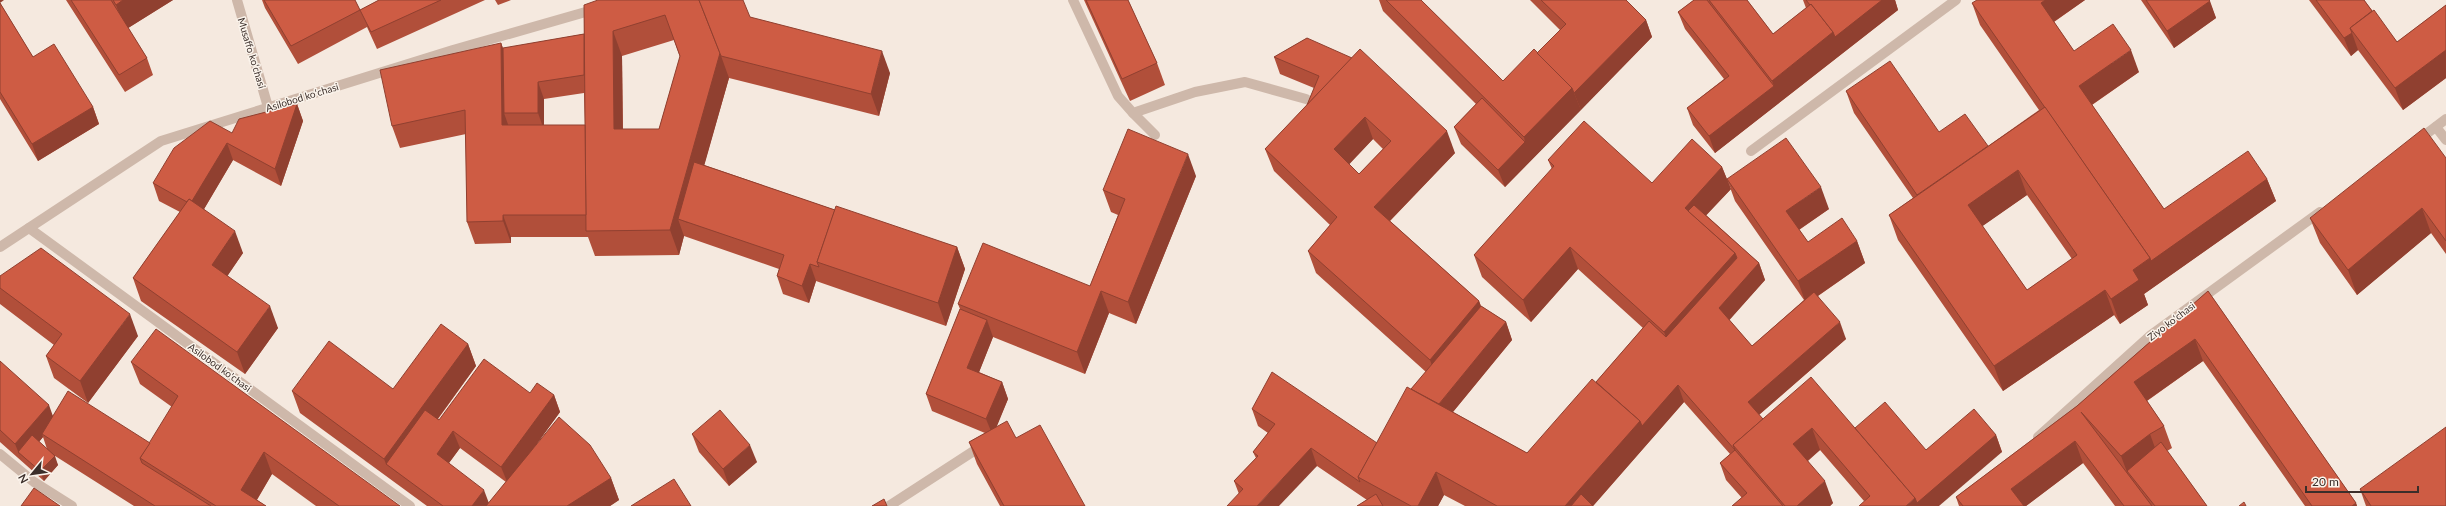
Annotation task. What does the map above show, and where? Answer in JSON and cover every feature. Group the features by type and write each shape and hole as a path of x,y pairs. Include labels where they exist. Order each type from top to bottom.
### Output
{"street":[{"name":"Musaffo koʻchasi","path":"237,0 268,107"},
{"path":"1073,0 1118,96 1133,114 1155,135"},
{"path":"1751,151 1956,0"},
{"name":"Asilobod koʻchasi","path":"0,247 161,141 453,50 606,6"},
{"path":"1133,114 1195,92 1245,82 1306,99"},
{"path":"2411,145 2446,119"},
{"path":"2436,127 2446,140"},
{"name":"Ziyo koʻchasi","path":"2030,444 2151,335 2329,206"},
{"name":"Asilobod ko'chasi","path":"29,228 410,506"},
{"path":"889,506 986,444"},
{"path":"0,454 34,482 72,506"}],"building":[{"path":"71,0 111,0 147,58 119,75"},
{"path":"113,0 123,0 116,5"},
{"path":"264,0 355,0 360,10 291,46"},
{"path":"379,0 441,0 371,32 360,10"},
{"path":"598,0 699,0 720,53 670,230 586,231 584,5","holes":["665,15 680,56 659,129 614,129 613,31"]},
{"path":"699,0 743,0 750,17 882,51 871,94 721,56"},
{"path":"1086,0 1128,0 1157,63 1122,79"},
{"path":"1386,0 1421,0 1503,81 1534,49 1572,88 1524,137"},
{"path":"1541,0 1626,0 1646,20 1574,93 1572,88 1537,53 1566,24"},
{"path":"1694,0 1707,0 1774,86 1709,136 1687,108 1729,76 1678,12"},
{"path":"1709,0 1747,0 1773,34 1811,4 1833,32 1772,81"},
{"path":"1806,0 1882,0 1835,37 1833,32 1811,4 1810,5"},
{"path":"1977,0 2045,0 2041,3 2074,51 2113,24 2131,50 2079,86 2164,209 2248,151 2267,179 2151,261 1972,3"},
{"path":"2146,0 2209,0 2210,1 2167,31"},
{"path":"2316,0 2364,0 2372,11 2350,28 2352,33 2344,38"},
{"path":"0,3 33,57 54,44 93,107 32,144 0,92"},
{"path":"2446,5 2446,50 2395,88 2350,28 2374,10 2397,42"},
{"path":"584,34 584,75 538,82 538,113 504,113 503,48"},
{"path":"1307,38 1352,58 1307,105 1319,76 1274,57"},
{"path":"501,43 502,125 585,125 586,215 503,215 503,221 467,222 465,110 392,126 380,70"},
{"path":"1360,49 1447,131 1374,207 1479,301 1430,360 1308,251 1337,217 1265,149","holes":["1365,117 1391,141 1359,174 1334,149"]},
{"path":"1890,61 1939,132 1965,114 1988,146 1917,195 1846,91"},
{"path":"1482,98 1525,142 1498,170 1454,127"},
{"path":"297,104 275,169 227,143 192,201 189,199 187,202 153,183 174,148 210,121 232,133 239,119"},
{"path":"2045,107 2150,258 2133,270 2139,280 2111,299 2105,290 1994,366 1889,215","holes":["2018,170 2077,255 2027,290 1968,205"]},
{"path":"1584,121 1652,183 1692,139 1722,167 1685,208 1735,253 1664,332 1570,247 1523,300 1474,255 1554,166 1548,160"},
{"path":"2424,128 2446,158 2446,241 2422,208 2348,270 2310,218"},
{"path":"1128,129 1188,154 1128,302 1101,291 1077,352 958,304 983,243 1090,286 1125,199 1103,190"},
{"path":"1786,138 1821,187 1786,211 1808,242 1842,218 1857,241 1798,281 1727,179"},
{"path":"694,162 835,210 817,262 819,267 810,264 802,286 777,276 784,255 678,219"},
{"path":"189,199 235,231 212,265 270,306 237,352 133,278"},
{"path":"1694,205 1759,263 1719,308 1752,346 1814,292 1840,322 1748,402 1763,419 1733,445 1735,450 1678,385 1642,426 1640,421 1596,382 1649,321 1666,337 1737,258 1735,253 1688,211"},
{"path":"836,206 957,247 938,303 817,262"},
{"path":"41,248 130,314 80,381 46,356 62,334 0,288 0,276"},
{"path":"2208,291 2356,503 2352,506 2312,506 2195,339 2134,382 2164,426 2150,434 2121,456 2081,412 2152,506 2124,506 2075,441 2011,489 2024,506 1963,506 1956,497 2077,406"},
{"path":"1481,306 1506,322 1439,404 1411,389"},
{"path":"960,309 987,320 967,368 1002,382 986,419 926,394"},
{"path":"441,324 468,344 384,459 292,391 329,341 393,389"},
{"path":"156,329 400,506 339,506 264,452 241,490 266,506 216,506 140,458 178,396 131,362"},
{"path":"484,359 530,393 537,383 554,395 501,467 453,431 437,454 484,490 472,506 443,506 386,464 425,410 439,420"},
{"path":"0,361 49,405 15,444 0,430"},
{"path":"1272,372 1377,443 1358,477 1360,482 1311,448 1257,506 1227,506 1243,489 1234,481 1258,456 1253,452 1275,424 1252,409"},
{"path":"1811,377 1915,498 1906,506 1859,506 1870,496 1812,428 1793,444 1825,481 1797,506 1785,506 1733,445"},
{"path":"1592,379 1640,421 1565,506 1497,506 1436,472 1418,506 1411,506 1358,477 1407,387 1527,453"},
{"path":"68,391 150,443 140,458 142,463 211,506 155,506 42,434"},
{"path":"1885,402 1926,450 1974,409 1996,435 1917,503 1915,498 1855,428"},
{"path":"720,410 750,445 723,469 692,434"},
{"path":"559,417 590,445 611,478 567,506 486,506"},
{"path":"1007,421 1016,438 1040,425 1085,506 1004,506 969,442"},
{"path":"2446,427 2446,506 2371,506 2360,489"},
{"path":"32,435 55,456 40,471 18,452"},
{"path":"2161,442 2207,506 2155,506 2127,471"},
{"path":"1735,450 1783,506 1732,506 1747,493 1720,463"},
{"path":"674,479 691,506 631,506"},
{"path":"34,488 60,506 21,506"},
{"path":"1376,494 1383,506 1357,506"},
{"path":"1581,494 1593,506 1571,506"},
{"path":"884,499 887,506 872,506"},
{"path":"2244,502 2246,506 2239,506"}]}
